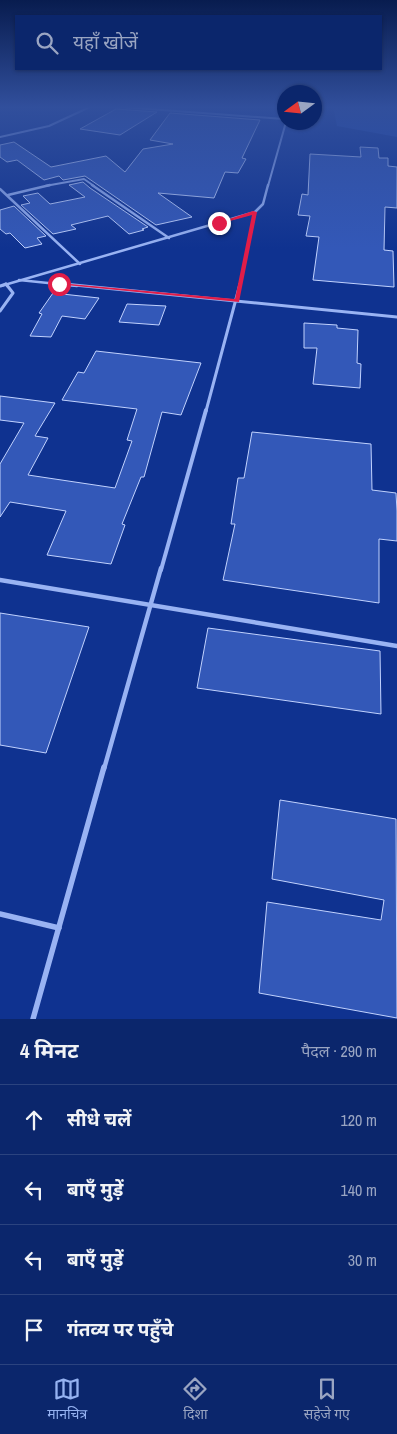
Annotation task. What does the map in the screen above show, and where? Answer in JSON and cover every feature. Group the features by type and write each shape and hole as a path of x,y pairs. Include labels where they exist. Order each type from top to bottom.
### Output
{"lane":[{"path":"0,286 255,212 263,204 277,154"},
{"path":"8,195 56,183 84,179 169,238"},
{"path":"0,189 80,264"},
{"path":"34,1019 237,301 255,212"},
{"path":"18,280 397,318"},
{"path":"0,311 13,292 6,284"},
{"path":"0,580 397,646"},
{"path":"0,914 59,928"}],"building":[{"path":"0,154 31,154 51,167 106,156 125,172 139,154 244,154 242,158 246,159 238,173 225,172 214,198 158,193 192,217 156,225 85,176 63,180 59,176 44,180 17,160 7,162 0,157"},
{"path":"310,154 361,157 361,154 379,154 379,158 388,158 388,166 397,167 397,208 385,207 384,250 393,251 394,287 313,280 319,237 306,236 310,216 298,215 302,194 308,195"},
{"path":"83,182 148,227 129,234 108,216 71,225 76,229 53,234 21,205 30,203 23,196 38,193 50,204 85,197 69,185"},
{"path":"14,206 46,236 37,238 42,244 25,248 10,233 6,234 0,229 0,210"},
{"path":"53,293 99,298 85,319 62,316 51,337 30,336 42,314 39,313"},
{"path":"127,304 166,306 159,325 119,322"},
{"path":"304,323 337,325 337,328 358,330 357,363 361,364 360,388 313,384 317,348 304,348"},
{"path":"96,351 201,363 181,415 162,412 144,477 141,477 122,524 125,525 111,564 47,555 66,511 10,502 0,517 0,464 24,423 0,420 0,396 55,403 35,436 48,438 28,475 115,488 132,441 127,440 137,409 62,400 78,372 84,373"},
{"path":"252,432 371,444 372,490 396,493 397,511 397,541 379,539 379,603 223,580 235,524 231,524 238,478 244,478"},
{"path":"0,613 89,627 46,753 0,745"},
{"path":"208,628 380,651 381,714 197,688"},
{"path":"280,800 396,819 397,1018 259,993 267,902 381,920 384,900 272,879"}],"route":[{"path":"59,284 237,301 255,212 219,223"}]}
